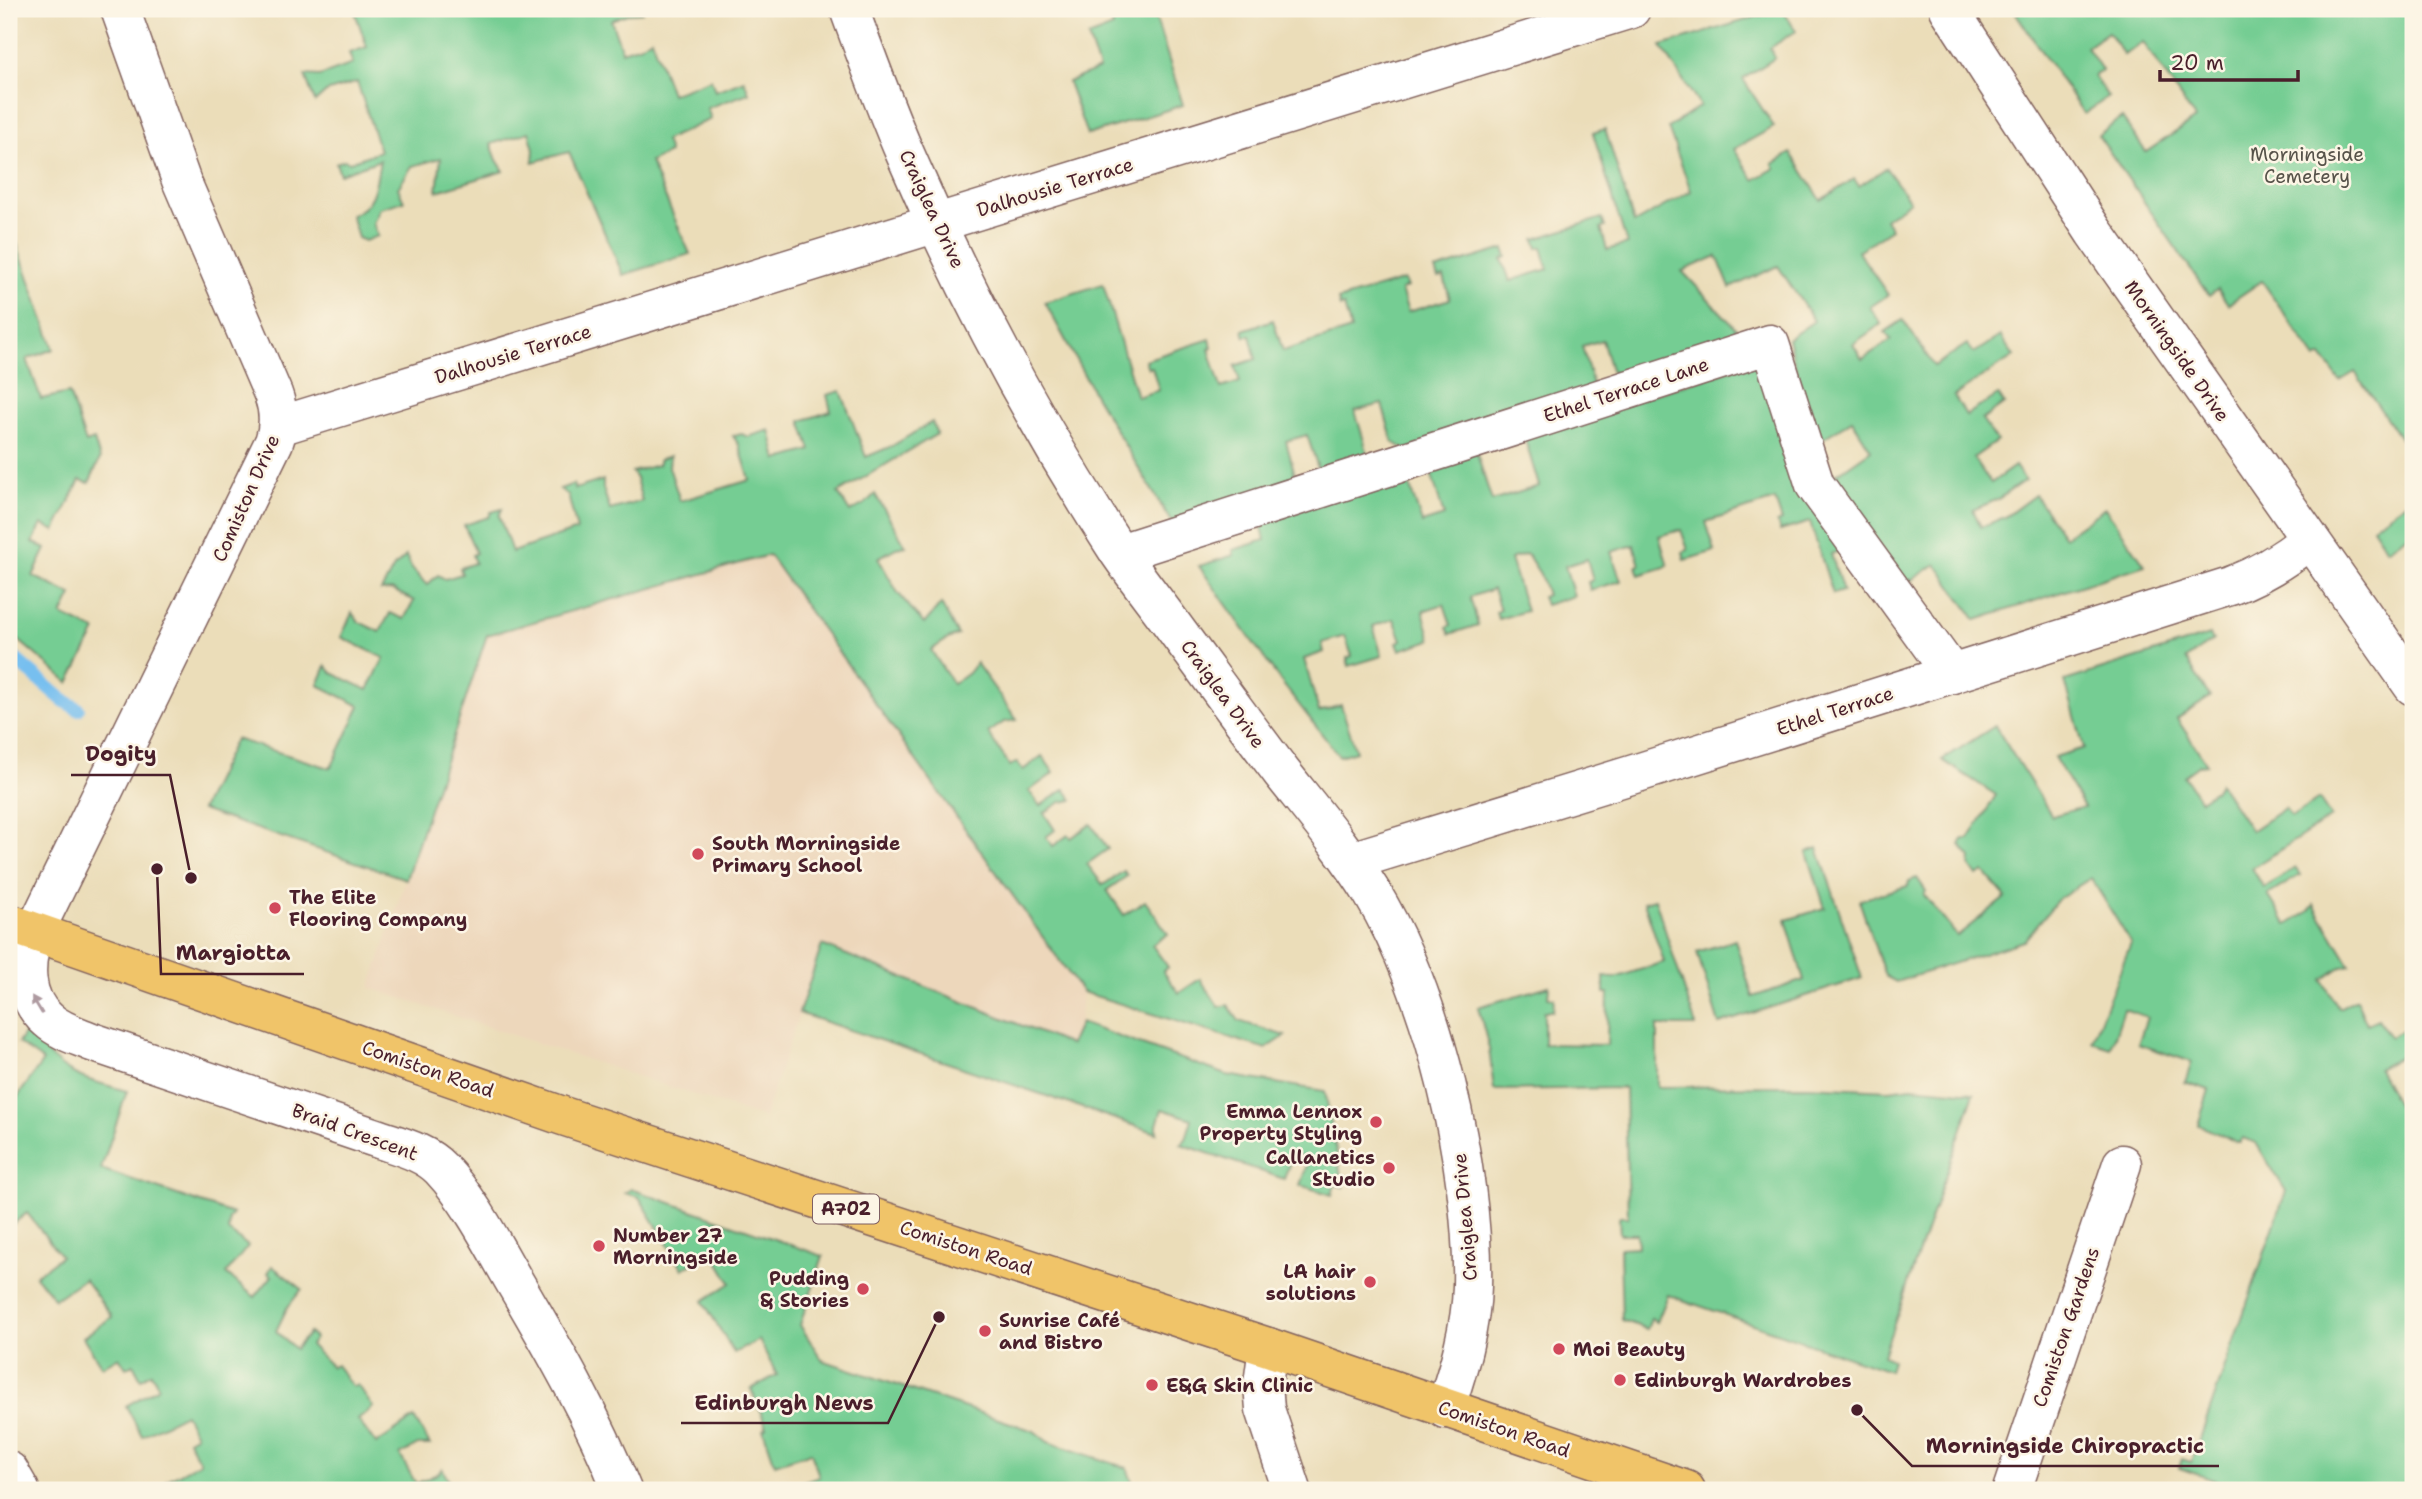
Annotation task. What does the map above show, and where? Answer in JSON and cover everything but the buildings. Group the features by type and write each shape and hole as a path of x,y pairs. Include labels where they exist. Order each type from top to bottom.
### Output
{"main road":[{"name":"Comiston Road","path":"21,928 563,1116 1268,1347 1686,1490"}],"street":[{"name":"Comiston Drive","path":"21,928 222,553 274,442 278,426 279,415 273,394 181,180 120,9"},
{"name":"Craiglea Drive","path":"849,9 905,155 1007,364 1046,434 1120,553 1264,750 1351,861 1392,931 1412,979 1448,1094 1466,1189 1471,1253 1470,1308 1460,1362 1445,1409"},
{"name":"Dalhousie Terrace","path":"278,426 1631,9"},
{"name":"Morningside Drive","path":"1950,9 2094,232 2413,687"},
{"name":"Ethel Terrace Lane","path":"1120,553 1770,344 1815,485 1952,674"},
{"name":"Ethel Terrace","path":"1351,861 2248,579 2284,560 2309,540"},
{"name":"Braid Crescent","path":"21,928 28,949 26,968 30,993 38,1010 48,1021 60,1028 92,1042 379,1139 424,1156 439,1168 467,1203 533,1312 578,1394 622,1490"},
{"name":"Comiston Gardens","path":"2012,1490 2122,1164"},
{"path":"1268,1347 1263,1384 1265,1409 1293,1490"},
{"path":"9,1471 20,1490"}],"shaded area":[{"name":"South Morningside Primary School","path":"769,555 1082,992 1080,1023 1071,1046 822,946 764,1118 370,988 487,635"}],"green space":[{"path":"354,9 641,9 642,12 611,20 622,51 641,45 651,38 671,94 711,79 715,91 744,80 749,93 707,108 711,119 665,140 669,153 650,162 690,254 623,275 569,152 533,162 534,149 529,132 491,144 504,171 437,191 441,158 412,166 398,188 404,201 380,208 373,223 378,236 365,241 358,238 351,215 370,200 380,160 340,174 336,163 344,160 350,162 380,151 357,82 326,92 315,102 305,75 320,76 353,64 349,53 367,47"},
{"path":"1153,9 1183,105 1087,135 1068,82 1099,69 1088,37 1113,27 1109,11"},
{"path":"1782,9 1796,31 1770,48 1775,58 1743,79 1774,127 1734,149 1754,180 1775,168 1773,164 1791,153 1821,200 1854,179 1859,186 1886,168 1910,201 1885,219 1891,229 1858,251 1888,295 1870,307 1881,324 1853,344 1862,359 1891,340 1885,332 1903,320 1934,366 1967,344 1974,353 2000,336 2014,356 1954,396 1966,415 1998,395 2004,404 1982,420 1997,441 1973,458 1991,483 2015,466 2025,480 1998,499 1973,510 1981,527 2005,517 2035,495 2064,537 2105,508 2145,565 1976,620 1936,564 1903,586 1828,480 1871,450 1852,420 1816,443 1788,339 1814,321 1778,266 1730,288 1717,256 1682,271 1747,340 1615,383 1602,340 1582,346 1594,389 1406,450 1393,442 1382,404 1355,411 1370,461 1321,477 1307,435 1286,441 1295,475 1290,487 1173,525 1096,397 1045,302 1103,284 1137,397 1159,390 1152,367 1148,368 1145,360 1210,339 1212,347 1209,349 1221,388 1240,382 1235,366 1256,359 1250,335 1245,337 1243,330 1273,320 1283,351 1351,330 1344,306 1340,307 1338,300 1404,280 1407,287 1401,290 1408,312 1450,299 1444,277 1438,278 1435,270 1504,249 1507,257 1502,259 1510,281 1548,269 1542,247 1538,248 1535,239 1602,218 1605,227 1601,228 1607,250 1627,244 1593,133 1605,129 1634,223 1691,191 1668,128 1700,106 1661,46"},
{"name":"Morningside Cemetery","path":"2024,9 2413,9 2413,457 2355,372 2340,381 2322,356 2316,359 2262,281 2228,304 2218,289 2209,296 2098,135 2122,118 2146,152 2195,119 2143,42 2124,55 2108,32 2087,47 2102,70 2094,76 2108,97 2084,114 2016,14"},
{"path":"9,222 54,349 27,359 41,399 69,393 86,443 94,440 100,459 89,483 80,480 55,531 42,524 33,542 46,549 33,576 72,595 62,615 96,631 69,683 9,632"},
{"path":"1763,359 1847,548 1831,554 1843,591 1833,594 1810,522 1780,531 1777,523 1782,521 1775,500 1706,522 1715,551 1685,560 1683,552 1688,550 1681,530 1659,536 1668,566 1639,575 1636,566 1640,565 1634,545 1611,552 1621,581 1590,590 1588,582 1593,580 1587,559 1565,566 1574,596 1545,605 1542,596 1547,595 1540,574 1527,554 1510,559 1526,611 1498,619 1496,612 1500,610 1493,589 1470,597 1478,625 1450,634 1447,627 1451,625 1444,604 1423,611 1431,640 1400,650 1397,642 1402,640 1394,619 1373,626 1382,656 1349,666 1347,658 1352,656 1345,636 1322,643 1324,652 1304,659 1319,712 1341,705 1356,751 1339,756 1279,679 1199,566 1234,555 1233,550 1265,540 1260,521 1395,477 1409,484 1422,523 1444,516 1429,466 1476,451 1492,501 1539,486 1524,436"},
{"path":"841,391 866,457 892,446 932,422 937,434 838,493 850,512 875,494 906,546 896,548 878,558 898,593 924,624 941,604 958,635 931,650 953,684 976,663 1017,720 1004,722 988,733 1010,766 1017,762 1023,770 1042,756 1054,773 1029,791 1040,806 1065,789 1073,800 1061,802 1044,813 1055,830 1046,837 1053,846 1091,824 1108,849 1087,864 1103,885 1124,871 1127,876 1107,890 1124,915 1145,901 1165,929 1168,934 1152,945 1168,967 1163,971 1179,993 1200,979 1219,1007 1228,1005 1239,1021 1285,1036 1266,1049 1082,992 769,555 487,635 406,879 201,810 235,739 330,768 332,766 360,706 318,685 326,666 332,673 368,690 384,658 341,637 352,613 359,622 380,632 390,613 404,619 414,601 393,590 381,591 394,567 406,556 412,569 427,585 438,575 445,579 462,574 460,568 475,563 472,555 476,553 464,525 489,517 491,512 502,509 499,516 512,552 577,530 568,495 560,489 573,484 575,489 603,480 610,510 642,501 632,472 658,465 660,459 670,456 669,467 680,501 750,480 739,445 733,436 742,434 748,437 770,430 777,460 811,450 801,421 831,411 827,395"},
{"path":"2413,498 2413,532 2387,550 2372,527"},
{"path":"2210,635 2213,640 2186,659 2210,697 2177,719 2207,764 2199,765 2184,776 2200,800 2215,790 2219,783 2251,831 2285,808 2291,817 2319,799 2331,817 2252,868 2264,888 2295,868 2300,875 2268,895 2287,925 2314,905 2350,965 2339,968 2322,980 2339,1008 2356,999 2367,1024 2378,1019 2390,1037 2413,1024 2413,1049 2378,1069 2413,1133 2413,1490 2243,1490 2179,1468 2182,1459 2191,1462 2193,1459 2286,1191 2256,1143 2243,1138 2237,1142 2198,1125 2209,1090 2185,1082 2192,1062 2138,1044 2147,1017 2124,1009 2111,1048 2092,1042 2131,943 2091,878 2059,898 2024,941 1896,982 1885,976 1859,900 1908,886 1909,881 1917,878 1926,891 1924,895 1957,936 2006,897 1984,872 1977,876 1970,866 1971,858 1960,845 1963,839 1969,839 1996,795 1942,760 1995,726 2052,816 2084,807 2054,757 2084,748 2065,681"},
{"path":"1818,848 1862,978 1719,1024 1697,952 1735,940 1753,997 1804,980 1786,920 1825,908 1807,852"},
{"path":"1655,899 1696,1026 1657,1026 1657,1087 1807,1086 1889,1090 1912,1087 1974,1093 1883,1356 1892,1360 1889,1371 1668,1295 1657,1322 1651,1319 1647,1329 1622,1320 1620,1248 1638,1247 1637,1234 1620,1234 1619,1217 1628,1217 1625,1088 1494,1090 1489,1048 1478,1007 1549,986 1548,997 1554,998 1553,1011 1544,1011 1544,1044 1607,1045 1608,993 1604,993 1604,977 1615,978 1664,962 1644,902"},
{"path":"822,945 1070,1045 1080,1023 1227,1075 1325,1091 1343,1187 1335,1184 1332,1195 1300,1185 1309,1159 1293,1153 1284,1179 1181,1144 1186,1139 1192,1119 1162,1109 1157,1133 799,1013"},
{"path":"27,1030 50,1056 70,1072 127,1091 101,1169 233,1214 229,1219 228,1231 248,1246 226,1274 255,1297 272,1276 268,1273 272,1266 302,1289 287,1308 276,1331 295,1349 309,1333 315,1338 310,1345 332,1367 336,1365 353,1387 357,1385 373,1407 358,1420 376,1444 414,1418 430,1445 418,1445 400,1455 416,1484 439,1473 442,1468 453,1490 171,1490 166,1481 200,1462 188,1440 196,1435 185,1414 142,1436 126,1406 159,1387 151,1373 141,1379 133,1364 126,1368 119,1357 102,1367 83,1337 112,1317 84,1279 55,1299 35,1276 61,1256 27,1213 9,1227 9,1105 11,1106 43,1061 18,1043"},
{"path":"631,1189 823,1256 800,1325 822,1360 1034,1431 1048,1442 1127,1468 1135,1490 785,1490 819,1476 811,1452 775,1464 763,1429 767,1427 751,1389 777,1375 759,1340 734,1353 703,1301 731,1283 712,1251 683,1269 639,1197 625,1193"}],"waterway":[{"path":"9,654 63,700 78,709"}],"place":[{"name":"South Morningside Primary School","path":"698,854"},
{"name":"Margiotta","path":"157,869"},
{"name":"Dogity","path":"191,878"},
{"name":"The Elite Flooring Company","path":"275,908"},
{"name":"Emma Lennox Property Styling","path":"1376,1122"},
{"name":"Callanetics Studio","path":"1389,1168"},
{"name":"Number 27 Morningside","path":"599,1246"},
{"name":"LA hair solutions","path":"1370,1282"},
{"name":"Pudding & Stories","path":"863,1289"},
{"name":"Edinburgh News","path":"939,1317"},
{"name":"Sunrise Café and Bistro","path":"985,1331"},
{"name":"Moi Beauty","path":"1559,1349"},
{"name":"Edinburgh Wardrobes","path":"1620,1380"},
{"name":"E&G Skin Clinic","path":"1152,1385"},
{"name":"Morningside Chiropractic","path":"1857,1410"}]}
